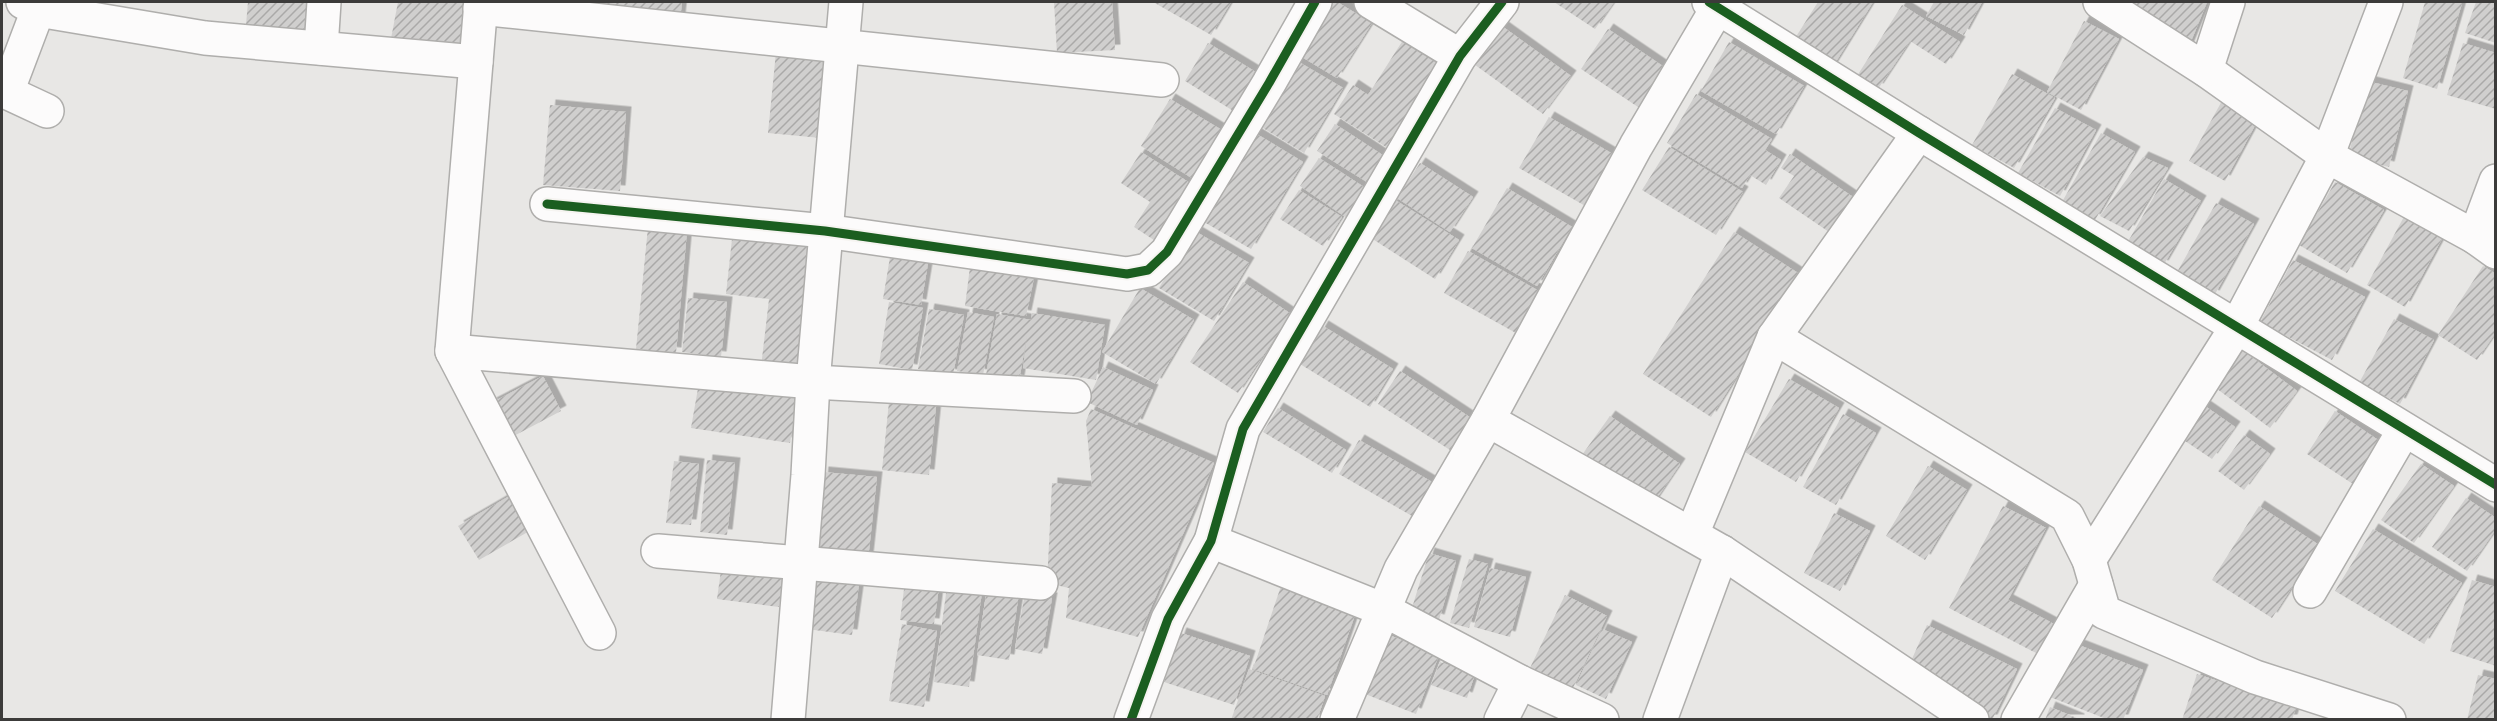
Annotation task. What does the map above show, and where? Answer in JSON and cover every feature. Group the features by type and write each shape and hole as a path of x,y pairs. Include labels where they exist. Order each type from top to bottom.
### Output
{"street":[{"path":"321,48 324,2"},
{"path":"788,720 825,231 846,2"},
{"path":"547,204 825,231 1127,274 1148,270 1167,252 1315,2"},
{"path":"1371,2 1460,56"},
{"path":"1131,720 1168,619 1211,541 1243,429 1460,56 1502,2"},
{"path":"2100,2 2206,70 2327,156 2485,244 2496,181"},
{"path":"2206,70 2228,2"},
{"path":"2018,720 2093,573 2236,328 2327,156 2386,2"},
{"path":"1337,720 1401,568 1488,420 1713,4 2236,328 2496,485"},
{"path":"599,633 452,351 481,5 842,48 1162,80"},
{"path":"48,111 4,91 31,6 205,38 476,62"},
{"path":"1692,534 1774,337 1919,133"},
{"path":"1774,337 2067,516 2093,573 2104,612 2255,677 2389,720"},
{"path":"452,351 813,382 1074,396"},
{"path":"1488,420 1722,552 1972,720"},
{"path":"2310,591 2404,430"},
{"path":"1211,541 1384,610 1520,682 1602,720"},
{"path":"658,551 1041,583"},
{"path":"1660,720 1722,552"},
{"path":"1500,720 1520,682"}],"building":[{"path":"248,2 307,2 303,41 245,36"},
{"path":"398,2 467,2 458,56 390,44"},
{"path":"592,2 682,2 680,19 591,7"},
{"path":"1054,2 1112,2 1115,50 1057,53"},
{"path":"1153,2 1231,2 1211,35"},
{"path":"1331,2 1337,2 1372,23 1337,78 1297,54"},
{"path":"1554,2 1614,2 1595,29"},
{"path":"1818,2 1873,2 1832,68 1792,43"},
{"path":"1934,2 1982,2 1964,35 1926,16"},
{"path":"2128,2 2207,2 2187,51"},
{"path":"2425,2 2462,3 2437,89 2403,78"},
{"path":"2476,2 2496,2 2496,43 2465,33"},
{"path":"1902,5 1960,42 1946,64 1910,41 1878,89 1857,76"},
{"path":"2084,21 2119,39 2081,110 2047,92"},
{"path":"1499,24 1571,76 1543,114 1471,62"},
{"path":"1608,29 1667,69 1641,109 1581,69"},
{"path":"1405,37 1440,59 1386,147 1334,114 1353,85 1368,95"},
{"path":"1729,42 1804,86 1776,134 1701,91"},
{"path":"1208,43 1259,74 1235,112 1185,81"},
{"path":"2463,43 2496,53 2496,109 2447,95"},
{"path":"776,52 829,57 821,138 768,133"},
{"path":"1292,58 1343,88 1304,153 1253,122"},
{"path":"2012,74 2055,98 2014,168 1972,145"},
{"path":"2367,81 2408,91 2389,167 2348,157"},
{"path":"1696,94 1772,139 1765,150 1781,160 1766,185 1750,175 1742,188 1667,143"},
{"path":"1170,99 1225,132 1195,180 1141,146"},
{"path":"2223,99 2259,118 2225,181 2189,161"},
{"path":"550,105 626,112 620,191 543,185"},
{"path":"2055,108 2096,130 2060,196 2018,173"},
{"path":"1549,117 1623,160 1594,211 1519,168"},
{"path":"1335,124 1384,156 1367,182 1317,151"},
{"path":"1250,130 1303,162 1251,249 1197,218"},
{"path":"2101,133 2135,152 2095,220 2062,202"},
{"path":"1669,147 1743,192 1716,235 1642,190"},
{"path":"1141,152 1193,185 1157,242 1134,227 1150,202 1121,183"},
{"path":"1790,154 1853,197 1829,232 1779,198 1794,176 1781,168"},
{"path":"2143,157 2168,168 2129,231 2100,216"},
{"path":"1319,158 1367,189 1347,218 1300,186"},
{"path":"1420,163 1473,197 1450,232 1397,198"},
{"path":"2164,179 2201,201 2163,266 2126,245"},
{"path":"2335,182 2384,210 2347,273 2299,245"},
{"path":"1507,188 1572,227 1537,286 1472,248"},
{"path":"1299,190 1342,217 1323,246 1280,219"},
{"path":"1395,200 1459,240 1435,279 1371,238"},
{"path":"2216,203 2254,224 2214,296 2176,274"},
{"path":"2406,213 2444,235 2405,307 2367,285"},
{"path":"648,227 687,231 676,353 636,349"},
{"path":"733,230 818,239 803,371 761,367 769,299 726,294"},
{"path":"1193,230 1249,263 1214,321 1159,288"},
{"path":"1734,232 1801,275 1711,417 1643,374"},
{"path":"891,251 929,257 921,305 883,299"},
{"path":"1468,251 1546,295 1523,337 1444,293"},
{"path":"971,259 1036,268 1026,316 965,306"},
{"path":"2293,260 2365,297 2332,360 2260,322"},
{"path":"2483,266 2496,274 2496,332 2477,360 2438,335"},
{"path":"1243,282 1291,314 1238,393 1190,362"},
{"path":"1140,288 1194,320 1156,384 1102,352"},
{"path":"688,298 727,302 721,357 682,352"},
{"path":"889,302 923,308 912,370 879,364"},
{"path":"929,309 964,315 953,375 918,369"},
{"path":"968,312 994,317 983,375 957,371"},
{"path":"1032,313 1105,325 1096,380 1023,368 1027,335 1019,381 986,375 997,314 1031,320"},
{"path":"2394,319 2434,340 2400,404 2359,383"},
{"path":"1323,326 1393,369 1370,407 1300,364"},
{"path":"2241,349 2297,391 2270,428 2213,386"},
{"path":"1103,367 1153,390 1137,425 1087,402"},
{"path":"1400,371 1471,418 1450,450 1378,404"},
{"path":"543,376 561,411 510,438 491,403"},
{"path":"700,377 799,387 790,443 691,428"},
{"path":"1789,379 1839,408 1796,482 1745,452"},
{"path":"890,392 937,397 929,475 882,470"},
{"path":"2202,404 2235,427 2212,459 2179,437"},
{"path":"1278,408 1346,450 1332,473 1263,432"},
{"path":"1091,409 1214,463 1138,637 1066,618 1069,588 1047,583 1052,483 1092,487 1086,421"},
{"path":"2335,411 2381,442 2353,484 2307,454"},
{"path":"1843,414 1876,433 1836,505 1803,487"},
{"path":"1610,416 1680,464 1653,504 1582,455"},
{"path":"2244,435 2270,454 2244,490 2218,471"},
{"path":"1359,440 1432,482 1412,516 1339,474"},
{"path":"707,460 735,463 727,535 700,532"},
{"path":"674,461 699,464 691,525 666,523"},
{"path":"2421,464 2454,486 2414,543 2381,520"},
{"path":"1928,466 1967,490 1925,560 1886,536"},
{"path":"823,472 877,477 868,559 815,554"},
{"path":"513,494 533,529 479,560 458,526"},
{"path":"2466,498 2496,518 2496,529 2467,571 2432,547"},
{"path":"2003,506 2046,528 2008,600 2054,624 2038,654 1949,608"},
{"path":"2259,506 2319,545 2272,618 2212,580"},
{"path":"1834,513 1870,531 1840,591 1804,573"},
{"path":"2373,529 2462,583 2424,644 2335,591"},
{"path":"1429,553 1456,561 1439,620 1411,611"},
{"path":"1469,559 1488,564 1469,628 1450,623"},
{"path":"722,563 784,572 779,607 717,599"},
{"path":"1490,568 1526,577 1510,637 1474,627"},
{"path":"815,571 860,577 852,635 807,629"},
{"path":"906,574 940,579 934,624 900,620"},
{"path":"948,579 983,584 969,687 934,682"},
{"path":"2472,580 2496,587 2496,666 2450,651"},
{"path":"1281,586 1356,612 1327,695 1253,669"},
{"path":"987,588 1019,593 1009,660 977,655"},
{"path":"1025,593 1052,598 1042,654 1015,649"},
{"path":"1565,595 1607,616 1572,690 1529,670"},
{"path":"902,624 937,631 924,707 889,701"},
{"path":"1927,625 2017,669 1992,720 1981,720 1908,668"},
{"path":"1602,629 1632,642 1606,699 1576,685"},
{"path":"1181,633 1250,656 1234,705 1164,682"},
{"path":"1384,633 1439,655 1416,714 1360,692"},
{"path":"2071,642 2143,670 2123,720 2109,720 2050,697"},
{"path":"1440,662 1475,674 1467,698 1431,685"},
{"path":"1249,669 1325,696 1317,720 1231,720"},
{"path":"2197,674 2296,707 2292,720 2182,720"},
{"path":"2478,675 2496,679 2496,720 2467,720"},
{"path":"2050,707 2079,719 2079,720 2045,720"}],"cycle path":[{"path":"547,204 825,231 1127,274 1148,270 1167,252 1315,2"},
{"path":"1131,720 1168,619 1211,541 1243,429 1460,56 1502,2"},
{"path":"1709,2 1919,133 2496,485"}]}
